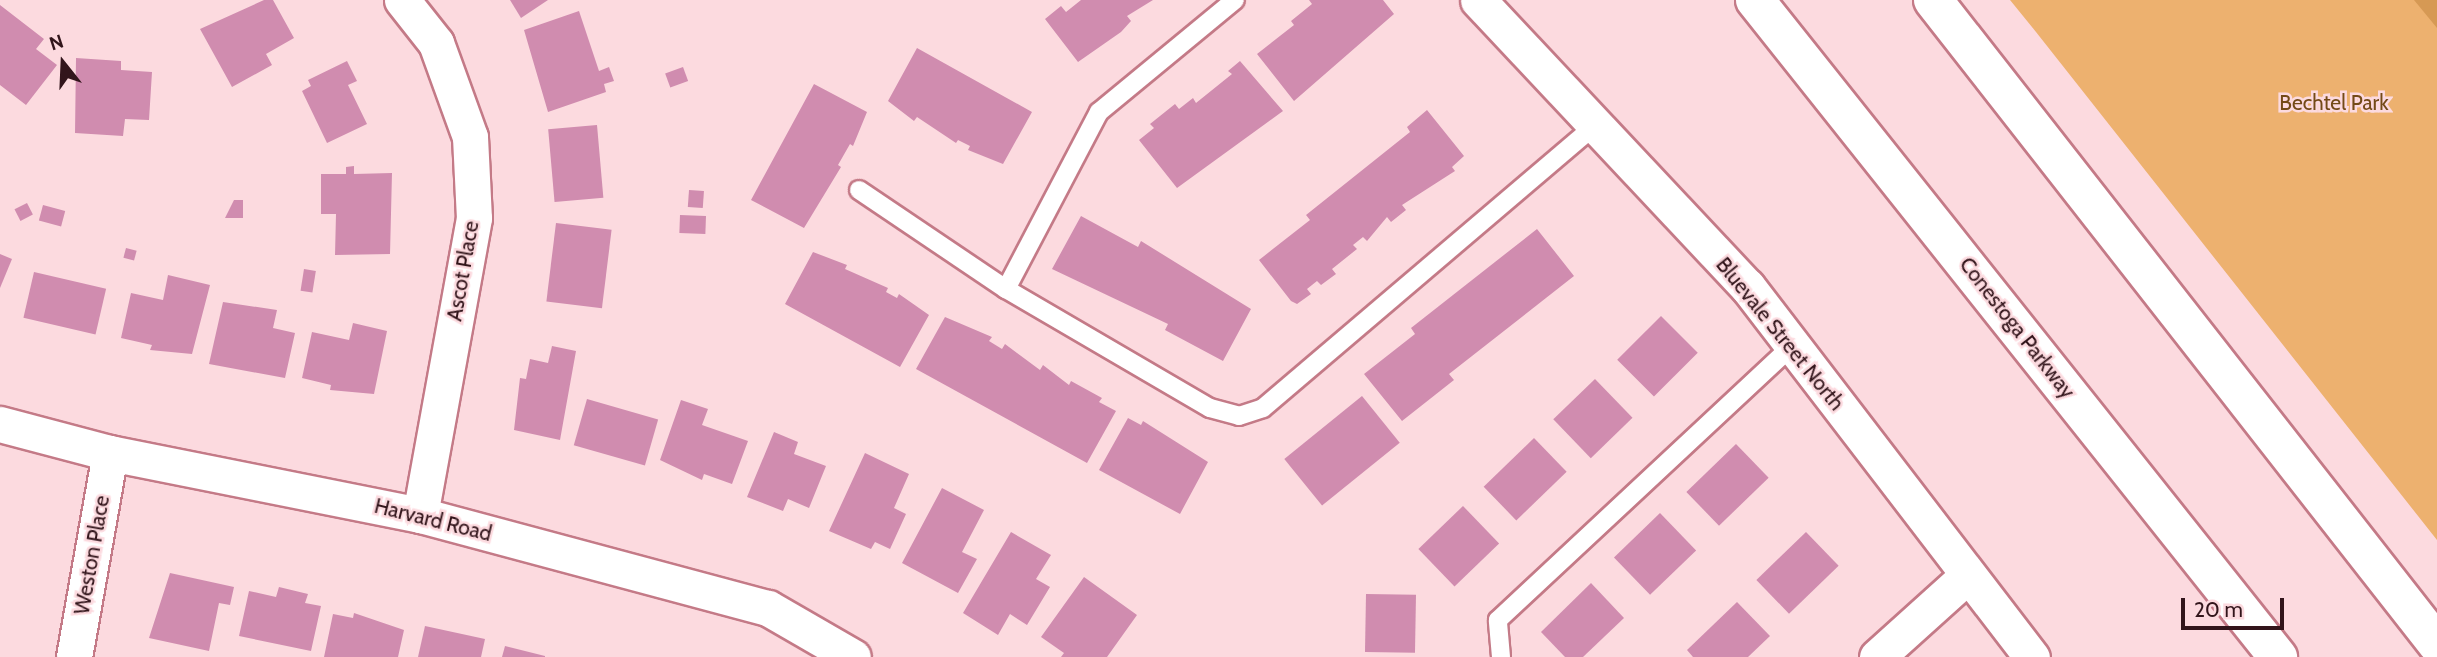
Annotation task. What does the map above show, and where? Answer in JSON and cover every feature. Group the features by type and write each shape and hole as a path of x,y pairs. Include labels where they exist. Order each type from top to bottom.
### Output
{"highway":[{"name":"Conestoga Parkway","path":"1755,0 2278,657"},
{"path":"1933,0 2437,644"}],"street":[{"name":"Ascot Place","path":"402,0 436,43 470,137 474,218 420,515"},
{"name":"Bluevale Street North","path":"1478,0 1747,286 1967,576 2032,657"},
{"name":"Harvard Road","path":"0,424 110,453 420,515 768,608 853,657"},
{"name":"Weston Place","path":"74,657 110,453"},
{"path":"1877,657 1967,576"}],"lane":[{"path":"1006,289 1099,112 1235,0"},
{"path":"859,190 1006,289 1210,408 1239,415 1263,408 1594,126"},
{"path":"1501,657 1498,620 1793,346"}],"green space":[{"name":"Bechtel Park","path":"2010,0 2437,0 2437,540 2036,32"}],"shaded area":[{"path":"2414,0 2437,0 2437,28"}],"building":[{"path":"264,0 273,0 294,38 266,54 272,65 232,87 200,29"},
{"path":"510,0 548,0 521,18"},
{"path":"1081,0 1153,0 1127,16 1131,21 1121,32 1078,62 1045,19 1061,6 1066,12"},
{"path":"1309,0 1383,0 1394,14 1294,101 1257,54 1294,25 1291,21 1312,4"},
{"path":"0,5 44,39 36,49 57,65 26,105 0,85"},
{"path":"579,11 599,71 609,67 614,81 604,84 606,92 548,112 524,30"},
{"path":"917,48 1032,112 1003,164 968,150 970,146 958,140 956,143 917,117 914,121 888,101"},
{"path":"76,58 121,61 121,70 152,72 149,120 125,119 123,136 75,133"},
{"path":"347,61 357,81 348,85 367,124 327,143 302,91 311,86 308,80"},
{"path":"1240,61 1283,111 1177,188 1139,140 1154,128 1150,124 1175,104 1179,109 1193,98 1196,103 1232,74 1228,71"},
{"path":"683,67 688,81 670,88 665,73"},
{"path":"814,84 867,112 853,146 850,144 838,165 841,167 804,228 751,200"},
{"path":"1427,110 1464,156 1452,167 1455,171 1402,205 1406,210 1391,222 1387,217 1367,241 1363,237 1353,245 1357,249 1332,269 1336,274 1321,285 1317,281 1307,289 1311,294 1297,304 1291,301 1259,260 1310,220 1306,215 1410,132 1407,127"},
{"path":"597,125 603,198 555,202 548,129"},
{"path":"354,166 354,174 392,173 390,254 335,255 336,214 321,214 321,174 346,174 346,167"},
{"path":"689,190 704,191 703,208 688,207"},
{"path":"234,200 243,200 243,218 225,218"},
{"path":"27,203 33,215 20,221 15,209"},
{"path":"43,205 65,211 61,226 39,220"},
{"path":"680,215 706,216 705,234 679,233"},
{"path":"1081,216 1138,247 1141,241 1251,309 1223,361 1165,330 1168,324 1052,269"},
{"path":"556,223 612,230 602,308 546,301"},
{"path":"1537,229 1574,276 1449,374 1454,380 1402,421 1364,374 1415,334 1411,328"},
{"path":"126,248 137,251 134,261 123,258"},
{"path":"813,252 847,265 845,269 888,288 886,292 897,298 899,294 929,315 900,367 785,304"},
{"path":"0,254 12,259 0,288"},
{"path":"304,269 316,271 312,293 301,291"},
{"path":"34,272 106,289 96,334 23,318"},
{"path":"168,275 210,285 192,354 150,350 152,345 121,338 131,293 163,300"},
{"path":"223,302 277,310 273,328 295,333 285,378 209,364"},
{"path":"1661,316 1698,353 1654,397 1617,360"},
{"path":"945,317 992,337 989,341 1002,349 1005,344 1040,370 1043,365 1069,385 1071,381 1102,398 1099,402 1116,411 1087,463 916,369"},
{"path":"353,323 387,331 374,394 330,390 331,385 302,378 312,332 349,340"},
{"path":"552,346 576,351 560,440 514,430 520,378 526,379 530,359 548,363"},
{"path":"1595,379 1633,418 1591,458 1553,419"},
{"path":"1362,396 1400,443 1322,506 1284,459"},
{"path":"587,399 658,419 645,466 574,445"},
{"path":"681,400 708,409 702,425 748,441 732,484 704,474 702,480 660,460"},
{"path":"1128,418 1141,425 1143,421 1208,462 1180,514 1099,470"},
{"path":"774,432 798,442 794,454 826,466 809,508 788,499 783,511 747,497"},
{"path":"1534,438 1567,472 1516,520 1484,487"},
{"path":"1736,444 1769,478 1719,526 1686,492"},
{"path":"865,453 909,474 894,508 906,514 890,549 875,542 871,549 829,531"},
{"path":"942,488 984,510 962,552 977,559 958,593 902,563"},
{"path":"1463,506 1499,543 1455,586 1418,549"},
{"path":"1660,513 1696,550 1650,595 1614,557"},
{"path":"1011,532 1051,555 1036,579 1050,587 1027,625 1010,614 998,635 963,613"},
{"path":"1806,532 1839,566 1789,614 1756,580"},
{"path":"170,573 234,587 230,605 219,603 209,651 149,638"},
{"path":"1084,577 1137,615 1107,657 1061,657 1064,653 1041,637"},
{"path":"1591,583 1624,618 1583,657 1565,657 1541,632"},
{"path":"279,587 308,594 305,603 321,606 311,651 239,636 249,591 276,597"},
{"path":"1366,594 1416,595 1415,653 1365,652"},
{"path":"1737,602 1770,636 1748,657 1693,657 1687,650"},
{"path":"354,613 404,630 398,657 324,657 333,614 353,618"},
{"path":"425,626 485,639 481,657 418,657"},
{"path":"505,646 545,656 545,657 502,657"}]}
